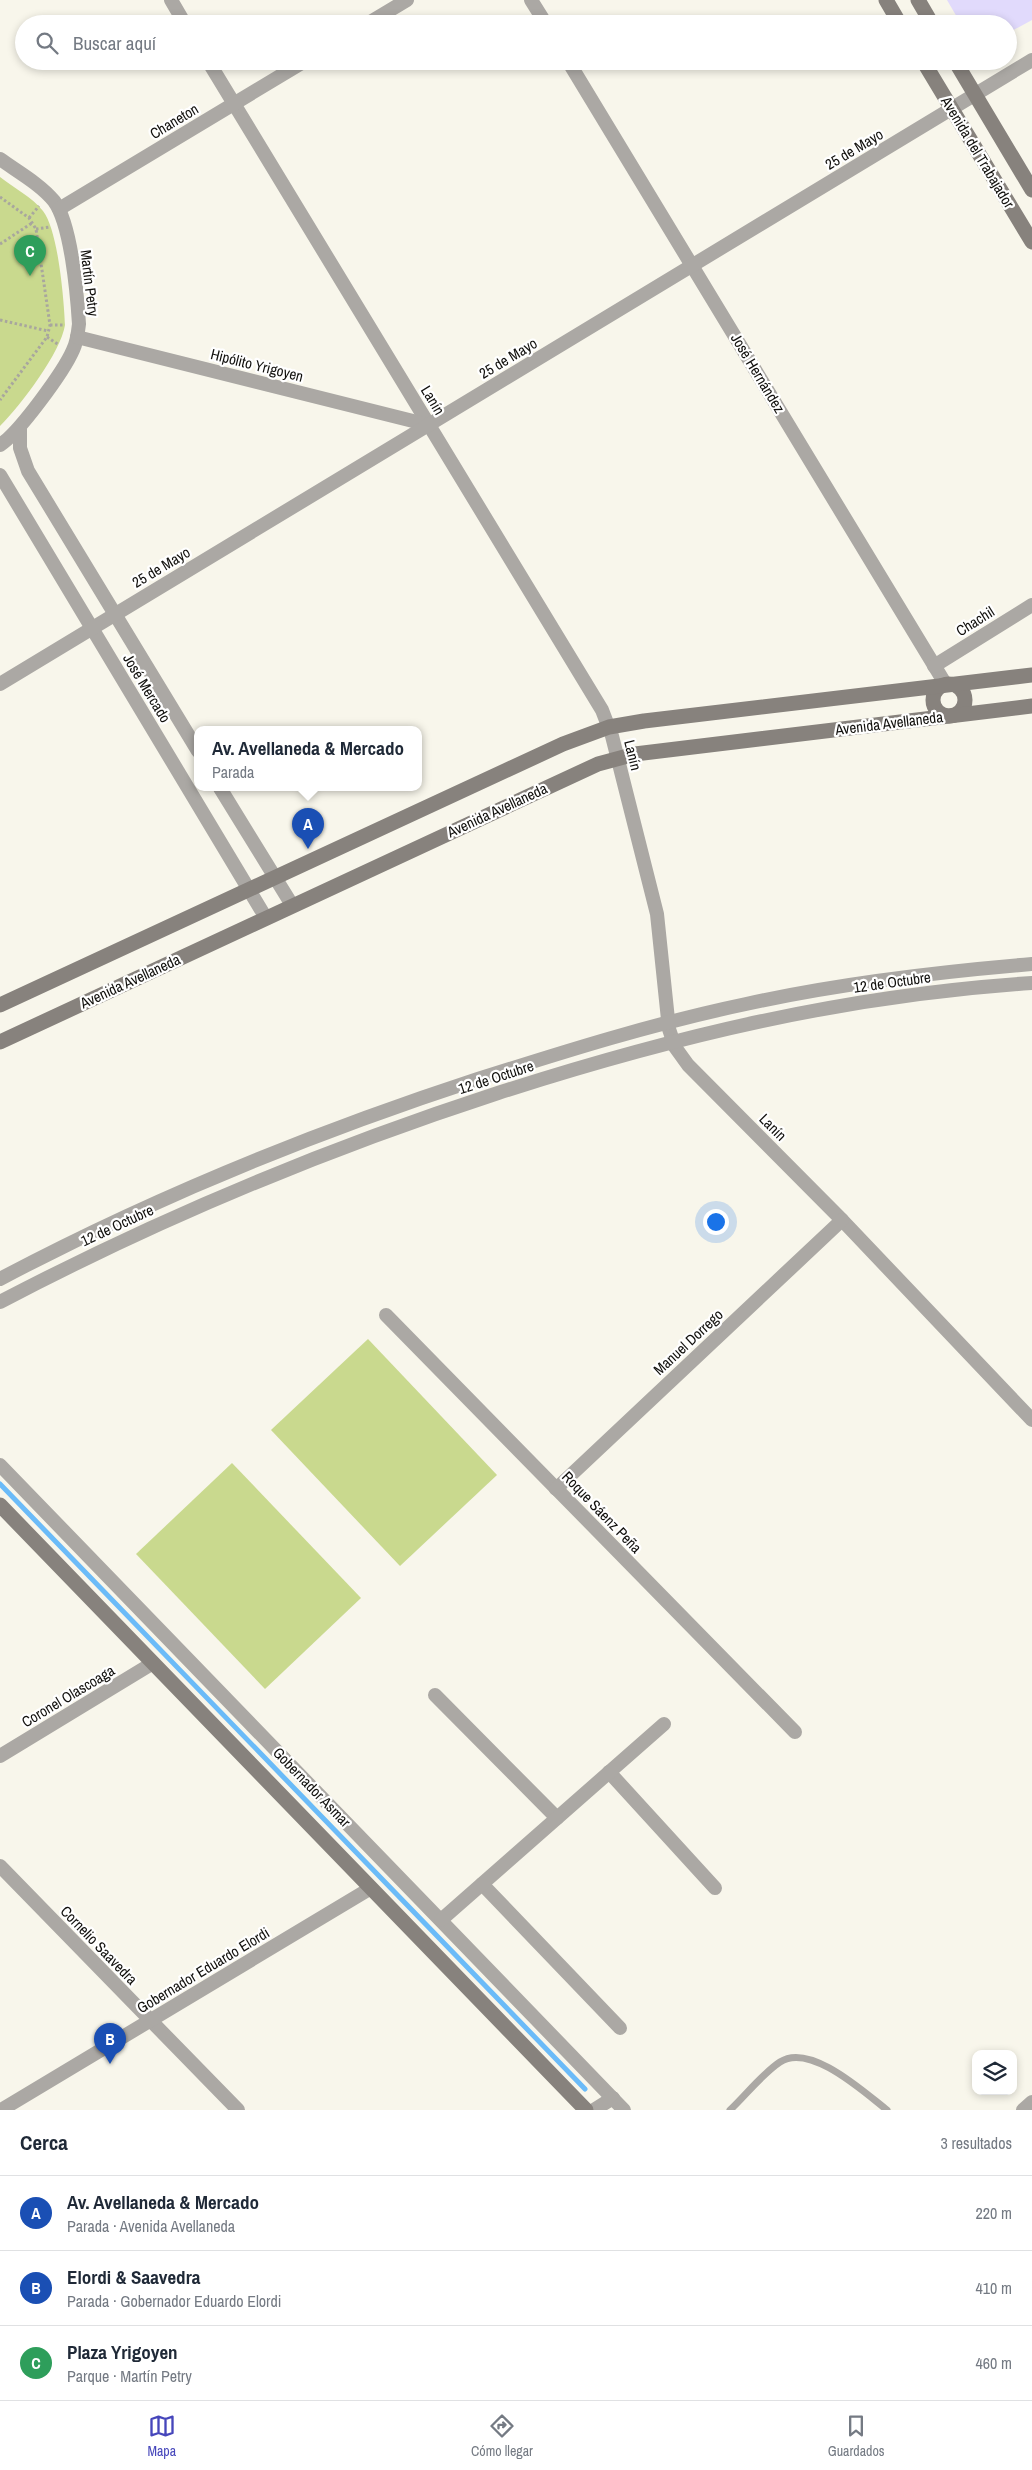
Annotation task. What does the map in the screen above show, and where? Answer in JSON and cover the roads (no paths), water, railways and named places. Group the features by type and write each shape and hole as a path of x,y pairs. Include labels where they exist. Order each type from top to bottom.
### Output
{"street":[{"path":"171,0 180,15"},
{"path":"382,15 407,0"},
{"path":"531,0 540,15"},
{"path":"886,0 895,15"},
{"path":"918,0 927,15"},
{"name":"25 de Mayo","path":"1017,69 1032,60"},
{"name":"Lanín","path":"213,70 597,701 609,727 659,923 668,1023 673,1041 688,1065 842,1220 1032,1420"},
{"name":"Chaneton","path":"59,209 290,70"},
{"name":"José Hernández","path":"573,70 934,666 946,685 960,689 964,698 960,712 951,716"},
{"name":"Avenida del Trabajador","path":"928,70 1032,242"},
{"name":"Avenida del Trabajador","path":"960,70 1032,190"},
{"name":"25 de Mayo","path":"0,684 1015,70"},
{"name":"Martín Petry","path":"0,158 44,191 59,209 66,229 78,310 77,337 68,361 20,428 0,445"},
{"name":"Hipólito Yrigoyen","path":"77,337 429,424"},
{"name":"José Mercado","path":"20,428 20,448 28,471 194,744"},
{"name":"José Mercado","path":"0,475 266,918"},
{"name":"Chachil","path":"934,666 1032,605"},
{"name":"Avenida Avellaneda","path":"0,1005 563,744 609,727 644,721 1032,675"},
{"path":"946,685 937,690 933,700 936,710 945,716 951,716"},
{"name":"Avenida Avellaneda","path":"0,1042 579,772 617,758 1032,706"},
{"path":"222,791 292,906"},
{"name":"12 de Octubre","path":"0,1279 114,1221 329,1130 397,1105 553,1055 748,1003 835,987 930,974 1032,964"},
{"name":"12 de Octubre","path":"0,1302 126,1238 311,1158 438,1113 580,1067 673,1041 744,1024 848,1004 934,992 1032,983"},
{"name":"Manuel Dorrego","path":"556,1488 842,1220"},
{"name":"Roque Sáenz Peña","path":"386,1315 795,1732"},
{"name":"Gobernador Asmar","path":"0,1465 624,2110"},
{"name":"Gobernador Asmar","path":"0,1505 586,2110"},
{"name":"Coronel Olascoaga","path":"0,1756 153,1663"},
{"path":"435,1695 557,1818"},
{"path":"441,1920 664,1724"},
{"path":"609,1772 715,1888"},
{"name":"Cornelio Saavedra","path":"0,1866 238,2110"},
{"path":"482,1884 620,2028"},
{"name":"Gobernador Eduardo Elordi","path":"1,2110 371,1888"},
{"path":"594,2110 612,2098"},
{"path":"1023,2110 1032,2102"}],"lane":[{"path":"730,2110 781,2061 794,2057 810,2059 838,2074 887,2110"}],"waterway":[{"path":"0,1484 585,2089"}],"place":[{"name":"Plaza Yrigoyen","path":"30,276"},
{"name":"Av. Avellaneda & Mercado","path":"308,849"},
{"name":"Elordi & Saavedra","path":"110,2064"}]}
